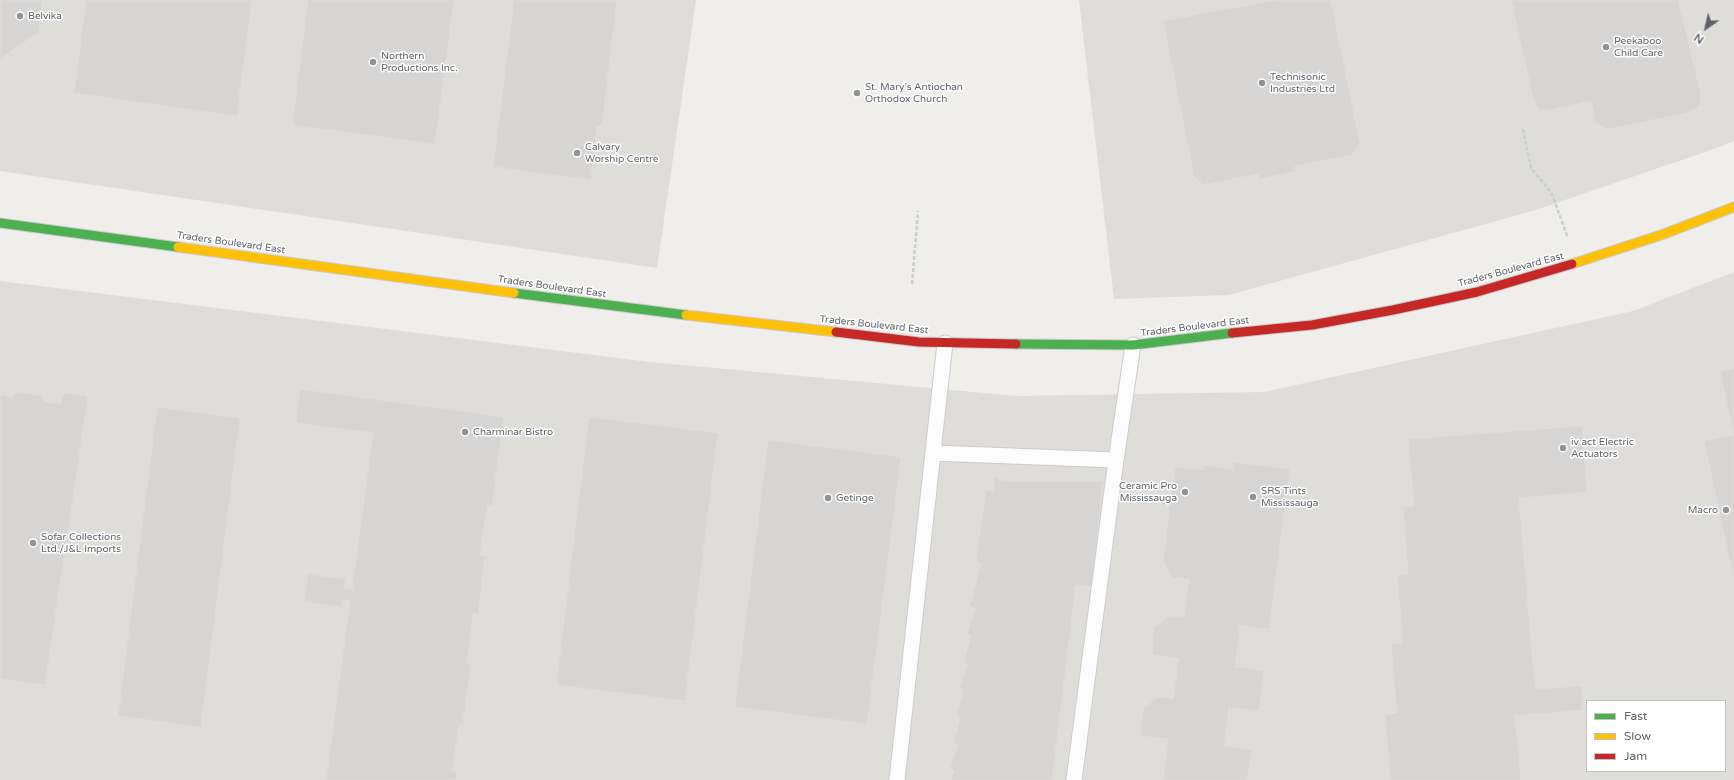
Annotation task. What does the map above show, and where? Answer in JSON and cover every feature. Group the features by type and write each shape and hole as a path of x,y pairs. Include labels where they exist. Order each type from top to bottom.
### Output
{"street":[{"name":"Traders Boulevard East","path":"0,223 603,305 884,338 946,343 1133,345 1165,340 1312,325 1393,310 1504,285 1578,263 1664,234 1734,207"}],"lane":[{"path":"897,780 946,343"},
{"path":"1074,780 1116,460 1133,345"},
{"path":"933,453 1116,460"}],"path":[{"path":"1523,129 1532,168 1551,192 1578,263"},
{"path":"912,284 918,211"}],"shaded area":[{"path":"0,0 696,0 657,268 0,171"},
{"path":"1079,0 1734,0 1734,141 1536,210 1229,295 1114,299"},
{"path":"1734,272 1734,780 0,780 0,281 650,362 1016,396 1264,392 1633,311"}],"building":[{"name":"Belvika","path":"0,0 42,0 39,32 0,59"},
{"path":"86,0 252,0 237,116 74,93"},
{"name":"Northern Productions Inc.","path":"308,0 454,0 435,144 292,125"},
{"path":"514,0 617,0 602,126 597,126 591,180 493,167"},
{"name":"Technisonic Industries Ltd","path":"1275,0 1331,0 1360,144 1352,155 1295,166 1296,171 1259,179 1258,174 1203,185 1194,176 1163,21"},
{"name":"Peekaboo Child Care","path":"1511,0 1678,0 1701,94 1700,105 1691,112 1609,129 1596,123 1591,101 1548,110 1538,109 1534,102"},
{"path":"1734,368 1734,435 1720,371"},
{"path":"300,389 504,417 492,506 487,505 480,555 485,556 478,615 473,614 467,664 471,665 463,724 459,724 452,772 457,773 456,780 326,780 350,601 342,599 341,607 304,602 308,574 346,579 344,589 352,590 373,433 296,423"},
{"name":"Sofar Collections Ltd./J&L Imports","path":"18,392 42,396 46,402 60,404 66,393 86,396 88,398 45,685 0,679 0,394 12,397"},
{"path":"157,407 240,418 201,727 118,716"},
{"path":"589,417 718,433 685,701 556,685"},
{"path":"1582,426 1587,492 1519,498 1535,689 1581,686 1583,710 1515,716 1521,780 1390,780 1385,714 1397,713 1391,644 1403,643 1397,575 1408,574 1403,507 1414,506 1408,439"},
{"name":"Macro","path":"1734,435 1734,580 1704,441"},
{"path":"768,440 901,457 867,724 735,707"},
{"path":"1233,462 1290,469 1269,629 1240,626 1235,667 1264,670 1259,711 1229,707 1224,746 1253,750 1247,780 1163,780 1168,739 1140,736 1143,709 1157,697 1173,698 1179,658 1152,655 1154,628 1169,616 1184,617 1189,579 1173,578 1163,561 1175,467 1203,470 1204,465 1232,469"},
{"path":"995,477 1003,481 1103,481 1092,587 1076,585 1052,780 951,780 954,771 950,768 958,745 954,741 960,718 956,714 964,690 960,688 967,664 964,660 971,636 967,634 975,608 970,606 981,564 976,560 986,490 994,490"}],"traffic: fast":[{"path":"0,223 178,247"},
{"path":"514,293 686,315"},
{"path":"1016,344 1133,345 1232,333"}],"traffic: slow":[{"path":"1572,264 1664,234 1734,207"},
{"path":"178,247 514,293"},
{"path":"686,315 836,332"}],"traffic: jam":[{"path":"1232,333 1312,325 1393,310 1477,292 1572,264"},
{"path":"836,332 919,342 1016,344"}],"place":[{"name":"Belvika","path":"20,16"},
{"name":"Peekaboo Child Care","path":"1606,47"},
{"name":"Northern Productions Inc.","path":"373,62"},
{"name":"Technisonic Industries Ltd","path":"1262,83"},
{"name":"St. Mary’s Antiochan Orthodox Church","path":"857,93"},
{"name":"Calvary Worship Centre","path":"577,153"},
{"name":"Charminar Bistro","path":"465,432"},
{"name":"iv act Electric Actuators","path":"1563,448"},
{"name":"Ceramic Pro Mississauga","path":"1185,492"},
{"name":"SRS Tints Mississauga","path":"1253,497"},
{"name":"Getinge","path":"828,498"},
{"name":"Macro","path":"1726,510"},
{"name":"Sofar Collections Ltd./J&L Imports","path":"33,543"}]}
